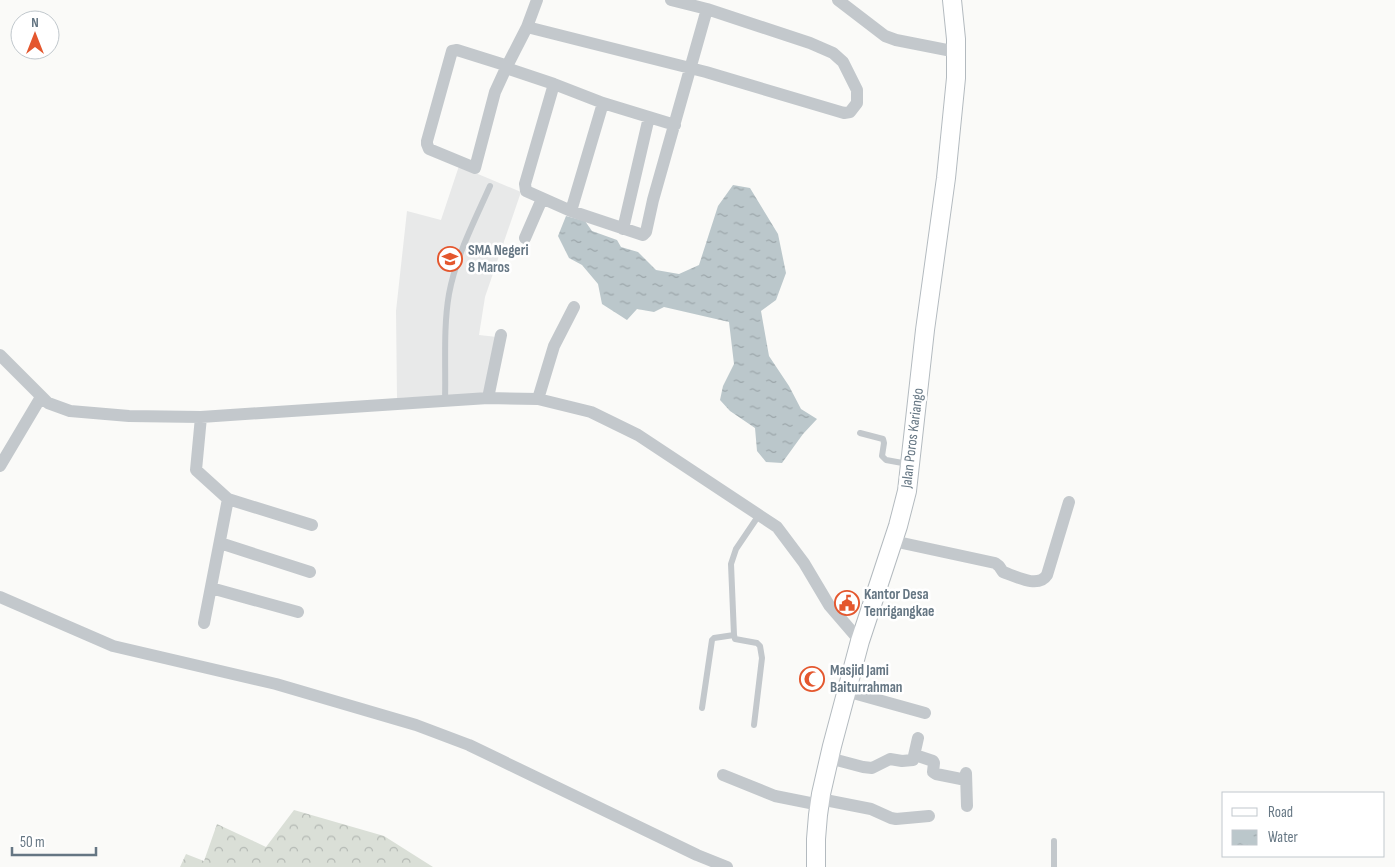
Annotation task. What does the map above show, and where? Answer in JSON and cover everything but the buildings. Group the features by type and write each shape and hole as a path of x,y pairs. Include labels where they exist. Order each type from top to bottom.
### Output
{"main road":[{"name":"Jalan Poros Kariango","path":"816,867 816,839 820,802 829,758 860,640 906,496 925,330 946,178 956,78 957,52 952,0"}],"street":[{"path":"536,0 527,27 507,67 495,92 475,168 429,149 427,144 452,51 457,50 507,67 554,84 603,103 675,125"},
{"path":"527,27 691,69 844,113 850,112 857,103 857,90 843,62 833,52 707,9 671,0"},
{"path":"838,0 885,36 896,40 957,52"},
{"path":"554,84 525,184 526,191 571,211 643,235 646,232 653,200 707,9"},
{"path":"571,211 603,103"},
{"path":"623,229 649,117"},
{"path":"525,238 542,199"},
{"path":"538,399 554,346 574,307"},
{"path":"488,398 501,335"},
{"path":"0,355 48,404 70,411 129,416 201,417 488,398 538,399 591,412 638,435 777,527 804,563 829,605 860,640"},
{"path":"0,466 41,398"},
{"path":"201,417 196,470 228,499 312,525"},
{"path":"204,623 228,499"},
{"path":"893,541 995,563 1000,566 1003,572 1037,582 1047,575 1068,502"},
{"path":"220,543 310,572"},
{"path":"211,588 298,612"},
{"path":"0,597 113,646 267,681 437,732 469,745 697,855 727,867"},
{"path":"846,691 925,713"},
{"path":"829,758 872,768 890,759 909,762 913,760 915,755 918,738"},
{"path":"915,755 932,760 934,763 933,772 936,774 966,776 967,806"},
{"path":"723,775 775,796 871,809 891,818 902,820 929,816"}],"lane":[{"path":"445,401 449,292 464,245 490,186"},
{"path":"860,433 883,440 882,456 886,460 910,465"},
{"path":"754,725 762,650 757,643 735,639 731,564 736,549 759,514"},
{"path":"702,708 712,640 714,638 734,635"},
{"path":"1054,840 1054,867"}],"shaded area":[{"name":"SMA Negeri 8 Maros","path":"459,166 521,192 485,297 479,335 497,337 484,395 397,398 396,311 407,211 441,220"}],"green space":[{"path":"294,810 384,836 433,867 180,867 186,854 204,861 217,824 266,847"}],"water":[{"path":"733,185 750,188 778,234 786,273 776,300 761,311 769,356 789,386 801,409 817,419 803,434 782,463 766,462 757,451 755,428 730,411 720,400 723,386 734,364 729,322 664,307 654,312 637,309 627,320 602,304 598,284 582,265 569,258 558,236 566,216 585,221 592,231 617,240 621,247 638,252 656,270 679,274 699,265 718,206"}],"place":[{"name":"SMA Negeri 8 Maros","path":"450,259"},
{"name":"Kantor Desa Tenrigangkae","path":"847,603"},
{"name":"Masjid Jami Baiturrahman","path":"812,679"}]}
